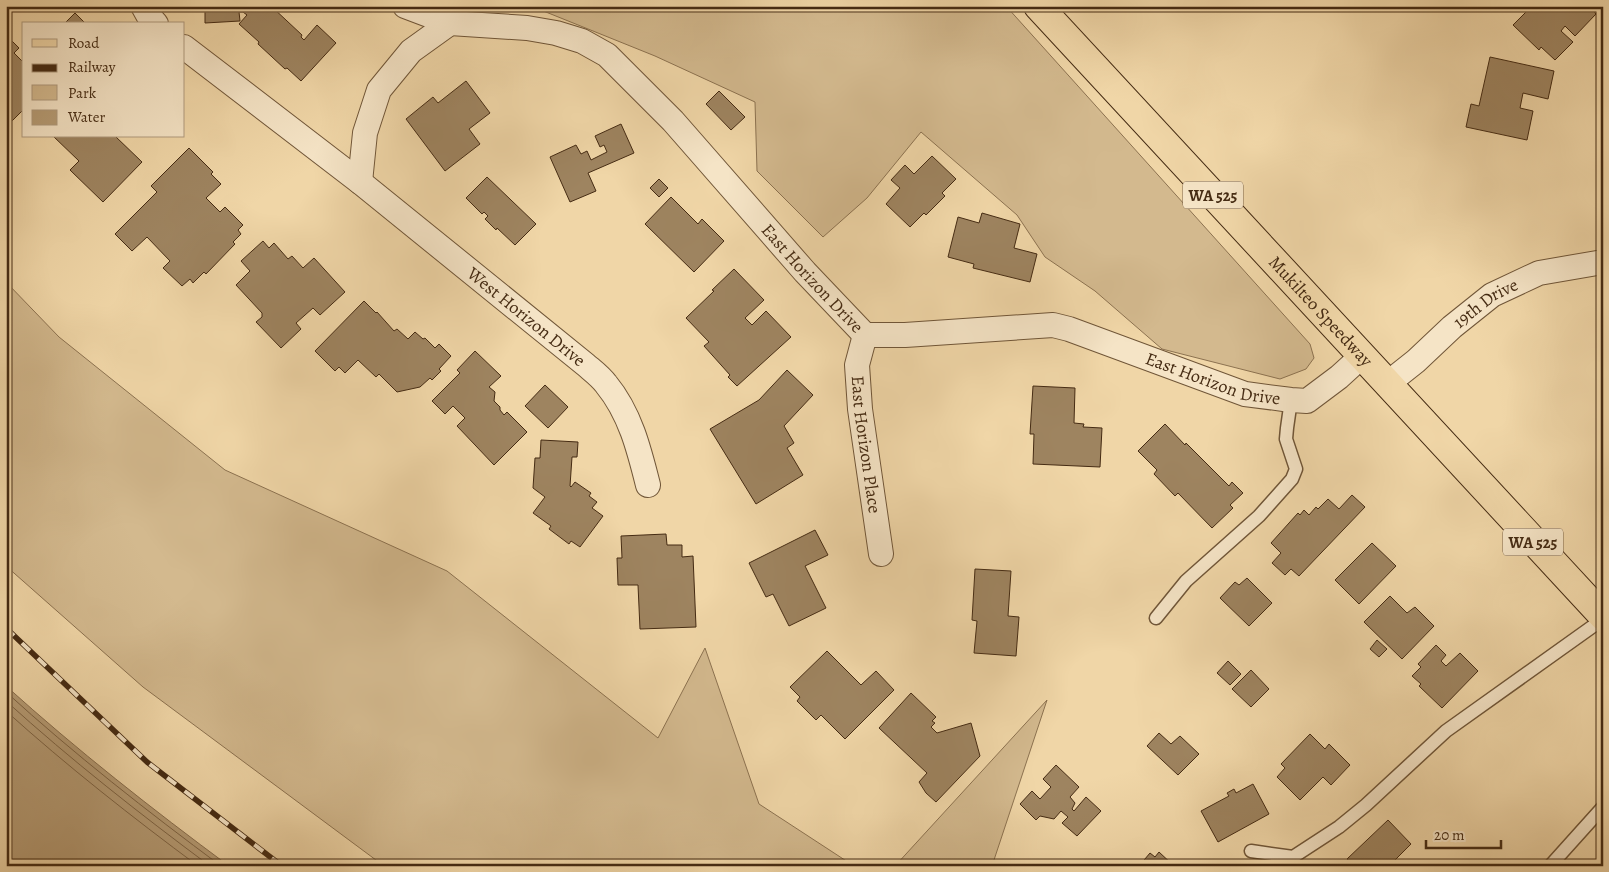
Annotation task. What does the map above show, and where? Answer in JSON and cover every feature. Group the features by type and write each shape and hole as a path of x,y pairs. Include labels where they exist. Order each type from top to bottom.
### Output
{"main road":[{"name":"Mukilteo Speedway","path":"1038,6 1603,618"}],"street":[{"path":"143,6 154,22"},
{"name":"East Horizon Drive","path":"405,6 450,23 527,28 556,33 582,42 607,55 673,121 805,272 865,335 905,335 1053,325 1069,329 1245,394 1307,401 1339,377 1362,356"},
{"path":"360,182 365,134 379,90 411,51 450,23"},
{"name":"West Horizon Drive","path":"185,48 360,182 605,382 618,399 629,420 642,458 648,485"},
{"name":"19th Drive","path":"1387,384 1492,295 1539,273 1603,262"},
{"name":"East Horizon Place","path":"865,335 857,365 860,409 881,554"}],"lane":[{"path":"1156,618 1186,581 1259,516 1292,479 1296,469 1286,439 1286,428 1292,400"},
{"path":"1251,851 1293,857 1339,827 1366,805 1446,731 1603,618"},
{"path":"1550,866 1603,807"}],"green space":[{"path":"531,6 1006,6 1310,344 1314,358 1306,369 1280,379 1162,349 1095,291 1045,257 1017,215 921,132 867,198 823,237 757,171 755,102 655,56"},
{"path":"6,282 59,337 225,470 447,571 658,738 705,648 759,804 854,866 384,866 143,687 6,566"},
{"path":"1047,700 992,866 895,866"}],"water":[{"path":"6,686 115,779 229,866 6,866"}],"building":[{"path":"205,6 271,6 302,35 301,37 304,40 317,25 336,43 301,81 287,68 285,69 239,24 247,15 239,12 240,21 205,23"},
{"path":"1532,6 1588,6 1596,14 1575,36 1565,26 1561,31 1573,42 1555,60 1541,47 1539,50 1513,25"},
{"path":"75,13 84,22 66,22"},
{"path":"6,35 19,48 14,53 22,61 22,111 6,127"},
{"path":"1490,57 1554,71 1548,99 1523,93 1520,108 1533,111 1527,140 1466,127 1471,104 1479,106"},
{"path":"466,81 490,113 469,129 480,144 445,171 406,119 433,97 438,103"},
{"path":"719,91 745,117 731,130 706,104"},
{"path":"621,124 634,153 588,173 596,191 570,202 550,157 576,145 581,154 587,151 591,160 607,152 604,145 600,147 595,136"},
{"path":"55,138 117,138 142,162 103,202 70,170 79,161"},
{"path":"189,148 213,172 211,174 221,184 206,198 220,212 225,207 243,225 238,230 241,234 233,242 235,244 206,274 204,272 193,283 190,279 182,286 163,268 170,261 147,237 132,251 115,234 157,192 151,186"},
{"path":"932,156 956,179 942,193 945,196 926,215 924,213 910,227 886,204 900,188 891,180 905,165 914,174"},
{"path":"487,177 536,224 515,245 485,219 488,216 484,212 482,214 466,198"},
{"path":"659,179 668,188 659,197 650,188"},
{"path":"671,197 698,224 702,219 724,241 694,272 645,224"},
{"path":"982,213 1020,224 1014,248 1037,254 1030,282 973,268 974,264 948,257 958,217 979,223"},
{"path":"263,241 269,248 274,243 288,259 292,256 303,268 314,258 345,292 320,315 313,308 296,323 301,329 281,348 256,322 262,317 262,313 236,285 250,271 241,261"},
{"path":"734,269 764,300 745,318 752,325 766,311 791,337 737,386 728,377 730,375 704,346 709,342 686,318"},
{"path":"364,301 394,331 397,329 408,339 415,332 423,339 425,338 435,348 439,344 451,356 432,380 430,378 420,387 397,392 379,374 376,377 358,360 345,373 339,367 335,371 315,351"},
{"path":"475,351 501,376 489,387 495,392 494,401 504,415 507,412 527,432 494,465 457,426 465,418 453,406 445,414 432,401 460,373 457,370"},
{"path":"787,370 813,395 784,426 794,443 787,448 803,475 756,504 710,429 759,400"},
{"path":"545,385 568,407 548,428 525,406"},
{"path":"1033,386 1075,388 1074,423 1084,424 1083,427 1102,428 1100,467 1033,464 1034,434 1030,434"},
{"path":"1165,424 1229,486 1232,482 1243,493 1230,505 1233,508 1212,528 1178,493 1175,496 1154,474 1157,470 1138,451"},
{"path":"541,440 578,442 577,457 572,457 570,486 575,482 591,493 589,496 597,502 592,508 603,516 580,547 571,541 569,544 549,529 551,526 533,513 545,497 533,488 535,458 540,458"},
{"path":"1352,495 1365,507 1299,576 1291,569 1285,575 1272,563 1281,553 1271,543 1298,513 1300,515 1304,510 1309,515 1316,507 1318,509 1328,499 1339,509"},
{"path":"815,530 828,555 805,566 826,608 789,626 773,594 766,597 749,563"},
{"path":"666,534 667,545 682,545 682,557 693,556 696,627 640,629 638,585 618,585 617,558 622,558 621,536"},
{"path":"1372,543 1396,566 1359,604 1335,580"},
{"path":"975,569 1011,571 1008,616 1019,617 1016,656 974,653 977,621 972,620"},
{"path":"1247,578 1272,603 1249,626 1220,598 1235,582 1239,585"},
{"path":"1390,596 1407,613 1415,607 1434,626 1402,659 1364,622"},
{"path":"1377,640 1387,649 1379,657 1370,649"},
{"path":"1436,645 1446,655 1441,661 1446,666 1460,653 1478,671 1442,708 1419,686 1421,684 1412,676 1421,667 1418,664"},
{"path":"827,651 861,685 876,671 894,690 845,739 821,715 816,720 797,701 800,697 790,687"},
{"path":"1228,661 1241,674 1230,685 1217,673"},
{"path":"1251,670 1269,689 1251,707 1232,689"},
{"path":"911,693 936,717 932,721 935,723 931,727 937,733 971,723 980,756 936,802 926,793 919,782 927,773 879,728"},
{"path":"1159,733 1171,744 1180,736 1199,754 1178,775 1147,746"},
{"path":"1310,734 1325,749 1329,744 1350,765 1331,785 1323,777 1300,800 1277,777 1285,768 1281,764"},
{"path":"1056,765 1079,787 1070,797 1075,803 1072,809 1074,811 1086,797 1101,811 1077,836 1062,823 1068,817 1061,811 1054,819 1040,816 1036,820 1020,804 1032,791 1040,799 1051,787 1043,779"},
{"path":"1253,784 1269,814 1218,842 1201,811 1229,796 1227,793 1234,789 1236,793"},
{"path":"1388,820 1411,844 1389,866 1353,866 1347,859"},
{"path":"1159,852 1174,866 1139,866 1150,853 1155,857"}],"railway":[{"path":"6,628 147,762 282,866"}]}
